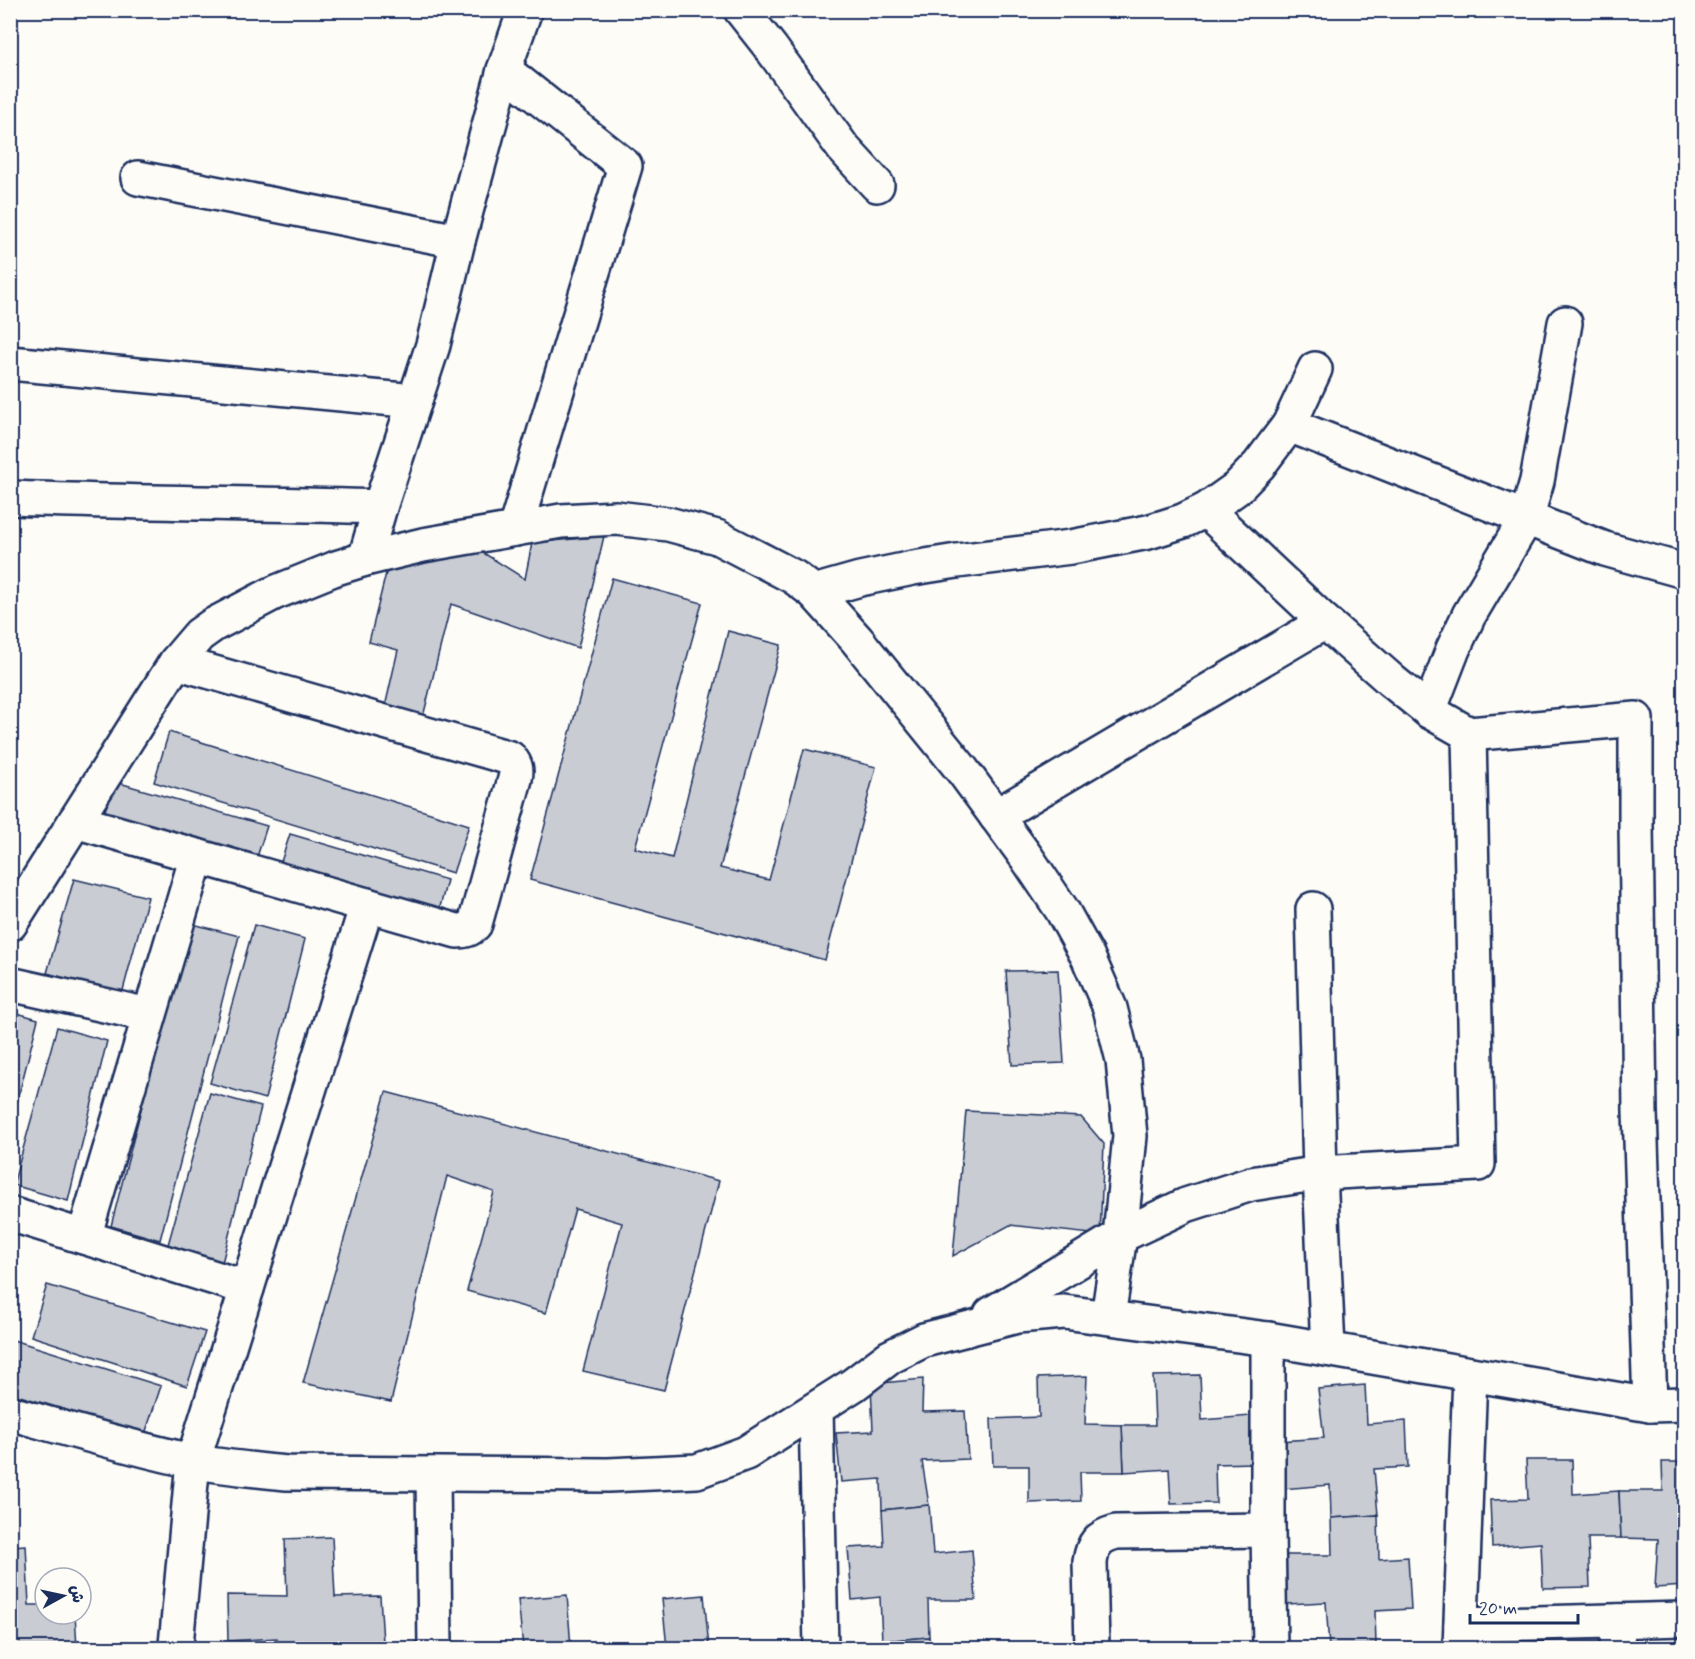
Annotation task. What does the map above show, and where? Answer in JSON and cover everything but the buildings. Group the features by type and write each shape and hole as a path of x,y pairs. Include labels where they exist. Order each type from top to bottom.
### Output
{"street":[{"path":"365,559 433,345 504,70 525,10"},
{"path":"741,10 843,148 877,185"},
{"path":"504,70 625,166 515,529"},
{"path":"138,178 459,241"},
{"path":"1429,711 1468,615 1526,519 1537,481 1565,323"},
{"path":"10,363 415,401"},
{"path":"814,592 860,579 914,568 1071,547 1148,532 1183,521 1206,510 1236,488 1251,473 1289,425 1315,369"},
{"path":"1289,425 1605,549 1684,571"},
{"path":"10,498 380,507"},
{"path":"1206,510 1325,622 1429,711 1469,735 1636,719 1640,1112 1650,1405"},
{"path":"10,924 176,663 200,635 213,625 274,593 336,567 423,545 561,521 616,518 668,524 717,537 794,577 814,592 857,640 963,771 996,816 1062,910 1088,957 1110,1008 1123,1060 1130,1136 1120,1236 1108,1317"},
{"path":"996,816 1325,622"},
{"path":"75,821 457,931 471,929 476,924 517,772 510,758 176,663"},
{"path":"969,1327 1120,1236 1186,1205 1251,1184 1320,1173 1478,1164 1469,735"},
{"path":"84,1237 197,856"},
{"path":"176,1645 193,1461 367,905"},
{"path":"1313,909 1320,1173 1328,1349"},
{"path":"10,984 149,1015"},
{"path":"10,1214 247,1288"},
{"path":"10,1413 193,1461 287,1473 608,1474 697,1471 746,1453 853,1385 890,1357 924,1340 1017,1316 1064,1312 1268,1339 1650,1405 1684,1404"},
{"path":"1268,1339 1270,1648"},
{"path":"1470,1374 1461,1637 1617,1635 1684,1619"},
{"path":"816,1409 821,1648"},
{"path":"433,1474 435,1648"},
{"path":"1092,1648 1090,1562 1091,1551 1097,1541 1116,1532 1268,1530"}]}
